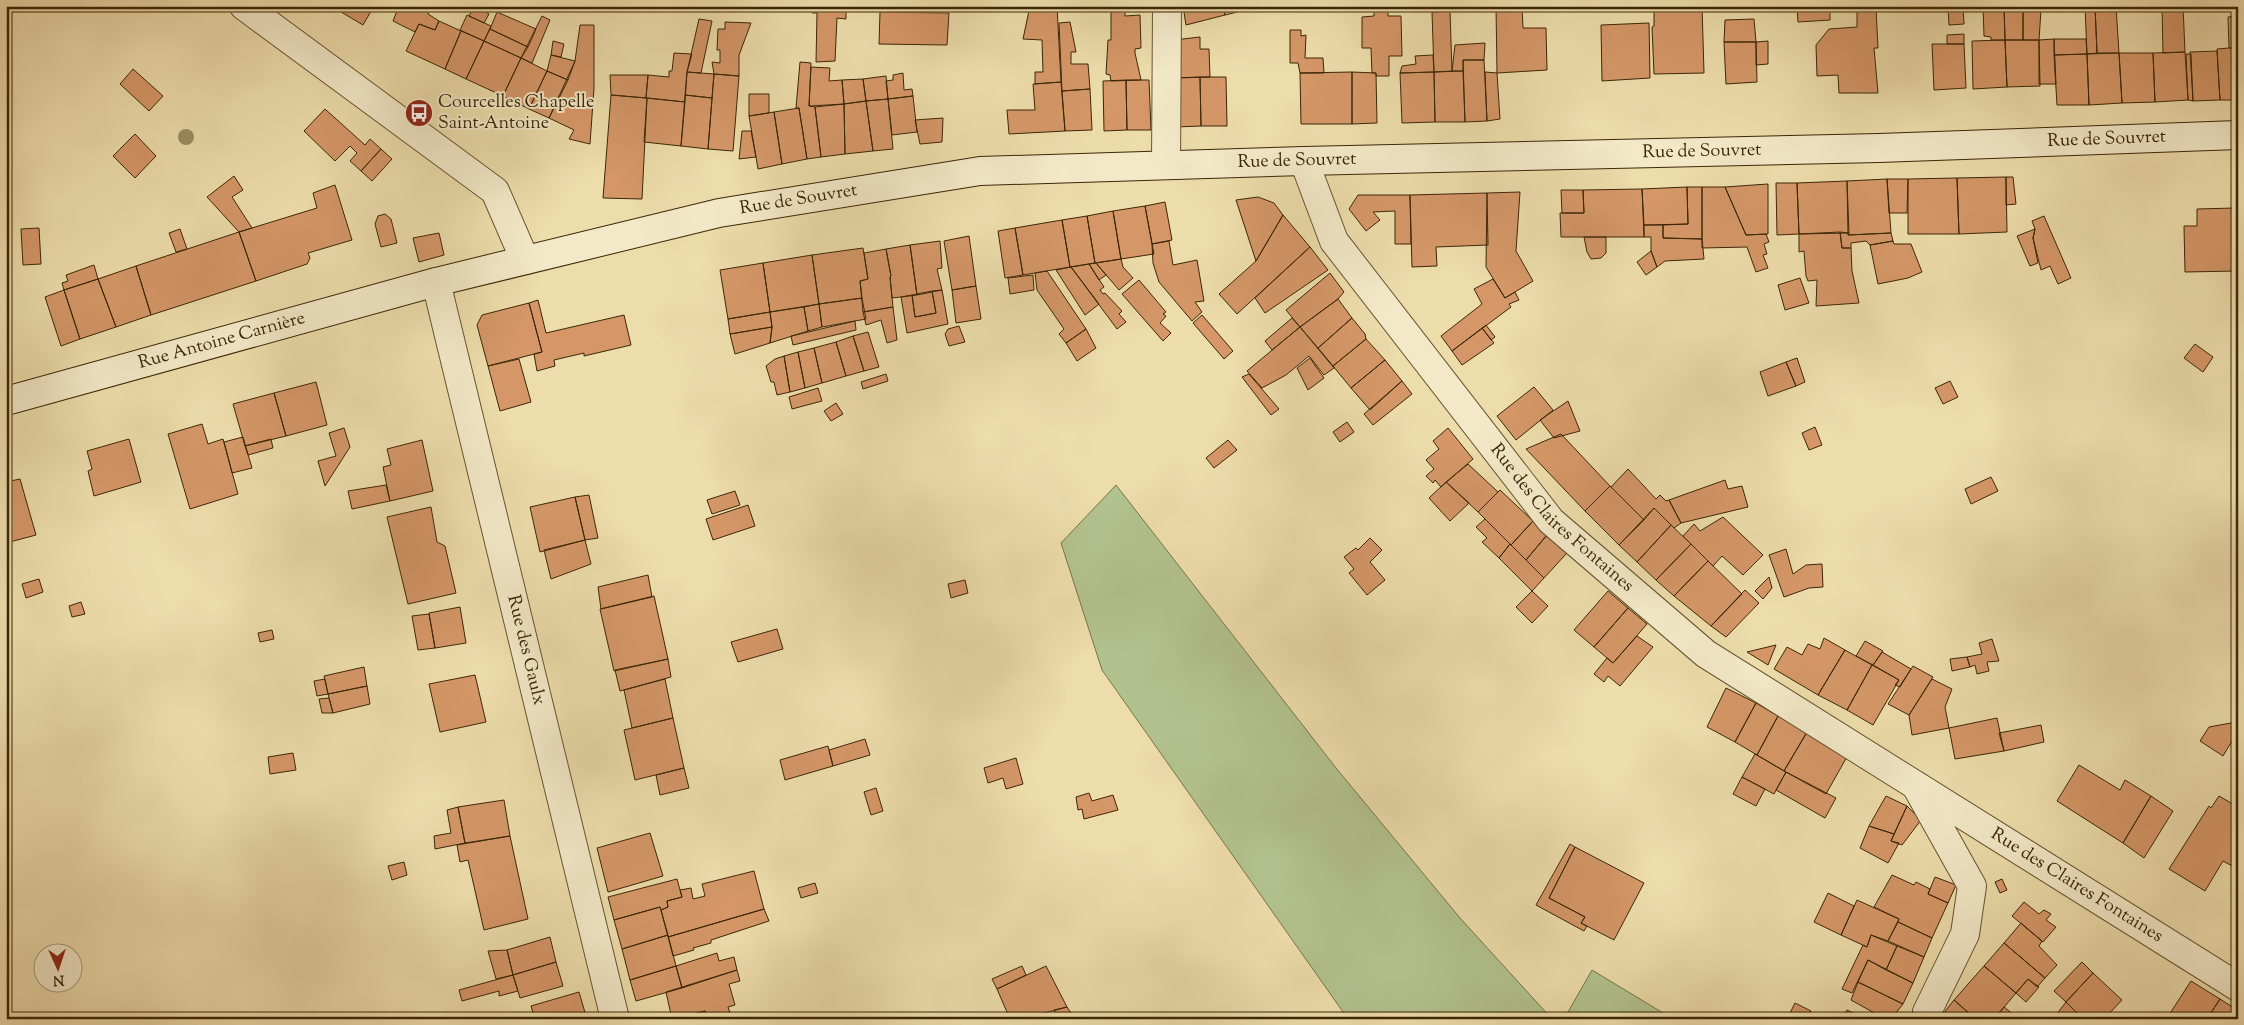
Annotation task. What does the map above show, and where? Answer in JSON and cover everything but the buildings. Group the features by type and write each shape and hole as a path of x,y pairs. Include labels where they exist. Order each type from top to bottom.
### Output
{"street":[{"path":"244,6 495,192 525,260"},
{"path":"1166,165 1167,6"},
{"name":"Rue de Souvret","path":"436,282 719,214 980,171 1304,161 1879,148 2238,135"},
{"name":"Rue des Claires Fontaines","path":"1304,161 1334,241 1551,521 1706,654 2238,987"},
{"name":"Rue Antoine Carnière","path":"6,401 436,282"},
{"name":"Rue des Gaulx","path":"436,282 615,1019"},
{"name":"Rue des Claires Fontaines","path":"1916,784 1972,886 1965,934 1927,1012"}],"green space":[{"path":"1116,485 1336,768 1460,918 1552,1019 1348,1019 1102,670 1061,543"},
{"path":"1592,970 1673,1019 1564,1019"}],"place":[{"name":"Courcelles Chapelle Saint-Antoine","path":"419,113"}]}
